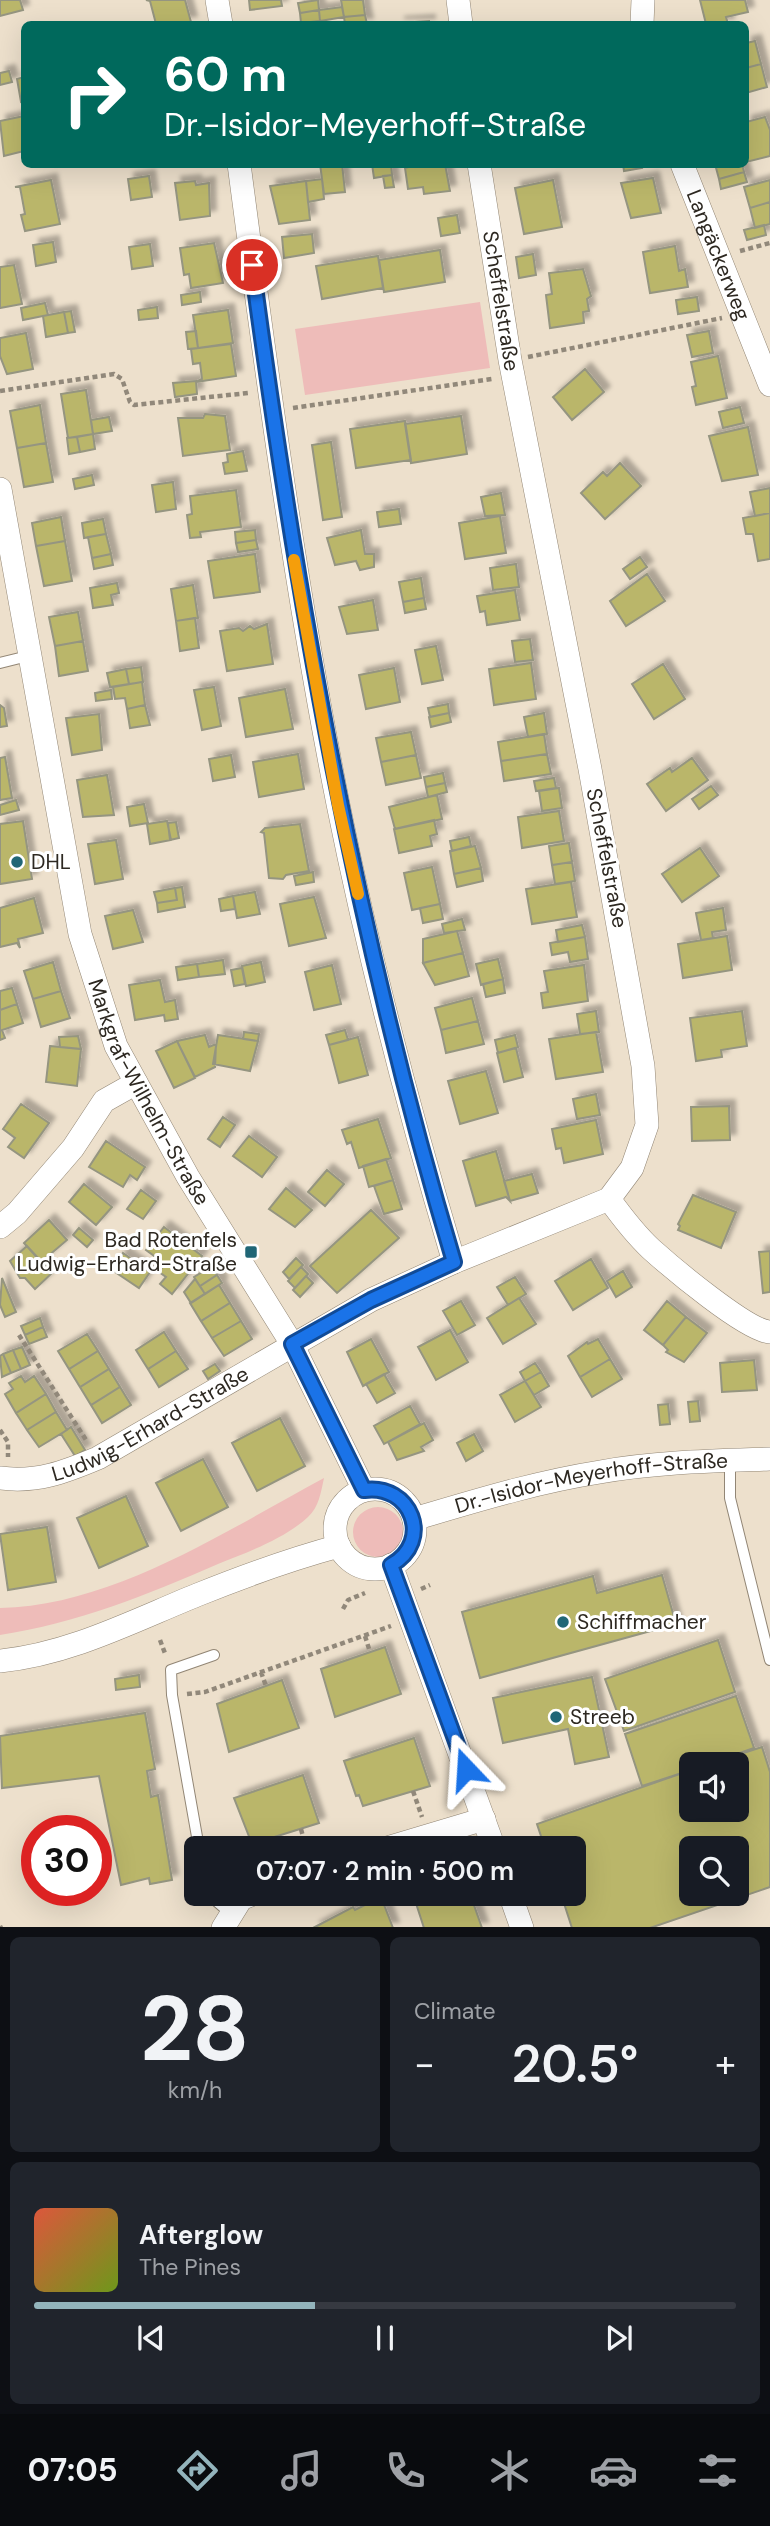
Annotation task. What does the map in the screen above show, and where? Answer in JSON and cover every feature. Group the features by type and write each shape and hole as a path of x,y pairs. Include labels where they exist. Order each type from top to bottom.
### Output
{"street":[{"path":"217,0 220,21"},
{"path":"458,0 461,21"},
{"path":"642,21 643,0"},
{"path":"240,168 270,401 299,591 338,805 403,1083 454,1262"},
{"name":"Scheffelstraße","path":"480,168 511,368 593,783 643,1066 647,1125 632,1168 609,1199"},
{"name":"Langäckerweg","path":"684,168 770,385"},
{"name":"Markgraf-Wilhelm-Straße","path":"0,489 79,934 117,1045 188,1177 292,1344 364,1490"},
{"path":"0,1227 17,1213 73,1148 104,1101 136,1083"},
{"path":"292,1344 371,1300 454,1262 609,1199 651,1249 737,1317 760,1332 770,1332"},
{"name":"Ludwig-Erhard-Straße","path":"0,1478 23,1480 55,1476 98,1458 146,1433 292,1344"},
{"name":"Dr.-Isidor-Meyerhoff-Straße","path":"414,1519 513,1489 600,1472 662,1463 770,1459"},
{"path":"375,1488 395,1494 403,1500 414,1519 411,1546 391,1565 383,1568 362,1566 345,1555 339,1546 335,1524 338,1512 354,1494 364,1490 375,1488"},
{"path":"0,1661 57,1650 107,1633 290,1559 339,1546"},
{"path":"391,1565 490,1836"},
{"path":"427,1836 484,1819"},
{"path":"514,1906 522,1927"}],"lane":[{"path":"0,663 28,656"},
{"path":"730,1460 730,1498 770,1660"},
{"path":"197,1836 172,1695 172,1670 214,1655"}],"path":[{"path":"720,257 770,243"},
{"path":"0,391 114,374 122,379 130,402 134,405 270,401 511,368 740,314"},
{"path":"19,1335 98,1458"},
{"path":"343,1609 348,1600 365,1593"},
{"path":"172,1695 205,1692 412,1618"},
{"path":"365,1636 370,1652"},
{"path":"261,1672 265,1686"},
{"path":"301,1829 303,1836"}],"shaded area":[{"path":"480,302 490,368 305,395 295,329"},
{"path":"324,1478 312,1513 288,1532 265,1544 111,1607 57,1623 0,1635 0,1608 42,1604 127,1580 209,1541"},
{"path":"378,1507 396,1514 403,1532 396,1550 378,1557 360,1550 353,1532 360,1514"}],"building":[{"path":"0,0 20,0 23,10 0,16"},
{"path":"146,0 185,0 191,21 155,21 150,1"},
{"path":"249,0 281,0 282,6 250,10"},
{"path":"318,0 319,10 300,13 298,3"},
{"path":"341,0 363,0 365,15 344,17"},
{"path":"700,0 745,0 748,12 726,17 727,21 705,21"},
{"path":"342,7 344,17 320,21 319,10"},
{"path":"319,10 320,21 301,21 300,13"},
{"path":"365,15 366,21 345,21 344,17"},
{"path":"755,41 761,64 749,67 749,42"},
{"path":"761,64 767,87 749,92 749,67"},
{"path":"9,71 12,82 0,85 0,73"},
{"path":"21,78 21,102 17,79"},
{"path":"21,117 21,152 4,156 0,121"},
{"path":"765,117 770,130 770,156 749,161 749,121"},
{"path":"321,168 342,168 345,192 324,194"},
{"path":"373,168 391,168 392,175 374,178"},
{"path":"405,168 446,168 450,191 424,194 423,187 408,189"},
{"path":"716,168 743,168 744,172 719,179"},
{"path":"744,172 747,182 721,189 719,179"},
{"path":"392,175 394,187 385,188 383,176"},
{"path":"149,176 152,197 131,200 128,179"},
{"path":"653,178 661,213 631,218 621,183"},
{"path":"322,179 324,199 308,202 306,181"},
{"path":"51,180 60,224 25,231 21,215 25,214 20,187 15,187"},
{"path":"553,180 562,227 524,234 515,188"},
{"path":"770,180 770,202 750,208 744,187"},
{"path":"195,181 196,185 209,183 210,216 180,220 175,183"},
{"path":"306,181 310,220 279,224 270,186"},
{"path":"770,202 770,224 755,228 750,208"},
{"path":"457,215 460,233 441,236 438,218"},
{"path":"764,225 766,235 747,240 744,230"},
{"path":"312,234 314,253 284,258 282,237"},
{"path":"53,242 56,262 36,266 33,245"},
{"path":"214,243 223,283 191,288 189,274 184,275 180,248"},
{"path":"150,244 153,266 132,269 129,247"},
{"path":"675,246 679,271 685,269 688,287 650,293 643,252"},
{"path":"440,250 445,282 384,292 379,260"},
{"path":"533,254 536,275 519,278 516,257"},
{"path":"378,256 383,288 322,299 316,266"},
{"path":"14,265 22,304 0,308 0,267"},
{"path":"583,269 591,296 587,299 589,311 583,312 584,323 550,328 546,295 552,294 549,273"},
{"path":"200,292 201,302 182,305 181,295"},
{"path":"697,297 699,311 678,314 676,300"},
{"path":"45,303 48,315 23,320 21,308"},
{"path":"157,307 158,318 139,320 138,310"},
{"path":"228,310 233,343 198,348 193,315"},
{"path":"71,311 75,332 68,333 64,312"},
{"path":"64,312 68,333 46,337 43,316"},
{"path":"196,331 198,348 188,349 186,332"},
{"path":"709,331 713,353 692,357 687,335"},
{"path":"26,333 33,369 7,374 0,356 0,338"},
{"path":"231,344 236,376 196,382 202,379 200,363 193,364 191,349"},
{"path":"718,356 727,398 696,405 692,387 696,386 691,362"},
{"path":"585,369 604,392 572,420 553,397"},
{"path":"196,381 197,394 175,397 173,383"},
{"path":"86,390 93,434 68,438 61,394"},
{"path":"40,405 46,443 17,448 10,411"},
{"path":"740,407 744,423 723,428 719,412"},
{"path":"205,414 225,416 230,450 183,456 178,418 203,418"},
{"path":"461,416 467,454 411,463 405,424"},
{"path":"109,417 112,431 93,434 91,420"},
{"path":"405,421 411,460 356,468 350,429"},
{"path":"748,427 758,475 722,481 709,436"},
{"path":"93,434 95,449 80,452 77,437"},
{"path":"77,437 80,452 69,454 67,438"},
{"path":"331,442 342,517 323,520 312,445"},
{"path":"46,443 53,482 24,487 17,448"},
{"path":"243,451 247,471 225,474 223,463 228,462 227,454"},
{"path":"620,463 641,486 605,519 581,493 603,472 607,476"},
{"path":"92,475 94,485 75,489 73,479"},
{"path":"173,482 176,509 156,512 152,485"},
{"path":"770,488 770,513 755,516 750,492"},
{"path":"236,490 241,527 200,532 201,537 190,538 187,515 192,514 190,496"},
{"path":"501,493 505,515 485,516 481,497"},
{"path":"399,509 401,524 379,527 377,512"},
{"path":"770,513 770,559 758,561 753,534 746,534 743,518"},
{"path":"500,516 506,553 465,559 459,523"},
{"path":"61,517 65,541 36,546 32,523"},
{"path":"103,519 106,534 84,538 82,523"},
{"path":"255,530 256,540 236,543 235,532"},
{"path":"361,530 365,554 374,554 374,567 360,570 356,561 335,565 327,538"},
{"path":"106,534 111,554 92,558 88,537"},
{"path":"256,540 258,549 238,552 236,543"},
{"path":"65,541 72,581 44,586 36,546"},
{"path":"111,554 113,565 94,569 92,558"},
{"path":"255,554 260,592 214,598 208,561"},
{"path":"640,557 647,567 630,579 623,569"},
{"path":"516,564 519,587 493,590 490,568"},
{"path":"647,574 665,601 626,626 610,601"},
{"path":"421,578 424,598 403,602 399,582"},
{"path":"117,583 119,593 111,595 113,605 93,608 90,588"},
{"path":"193,585 198,618 176,621 171,589"},
{"path":"515,590 520,620 487,625 485,611 480,612 477,596"},
{"path":"424,598 426,609 405,613 403,602"},
{"path":"373,600 378,630 347,634 339,607"},
{"path":"78,612 83,641 55,646 49,617"},
{"path":"195,618 199,648 180,651 176,621"},
{"path":"267,624 273,664 227,671 220,631 239,628 243,631 250,626 254,629"},
{"path":"530,639 533,660 515,662 512,641"},
{"path":"83,641 88,671 59,676 55,646"},
{"path":"436,646 443,680 422,684 415,650"},
{"path":"531,663 536,699 494,705 489,669"},
{"path":"663,664 685,699 654,719 632,684"},
{"path":"141,667 143,682 129,684 126,669"},
{"path":"394,668 400,702 366,709 359,675"},
{"path":"126,669 129,684 110,687 107,673"},
{"path":"142,682 145,705 127,709 125,698 115,699 113,687"},
{"path":"214,687 221,726 202,730 194,690"},
{"path":"285,689 293,729 246,737 239,698"},
{"path":"111,690 112,699 96,701 95,693"},
{"path":"448,704 449,713 430,717 428,708"},
{"path":"0,705 4,708 7,726 0,727"},
{"path":"145,705 150,725 130,728 127,709"},
{"path":"449,713 451,722 431,727 429,717"},
{"path":"544,713 547,734 528,737 524,717"},
{"path":"99,714 102,750 72,755 66,718"},
{"path":"411,732 416,755 381,762 376,738"},
{"path":"544,734 547,754 501,761 498,742"},
{"path":"298,754 304,789 259,797 253,762"},
{"path":"547,754 551,774 504,781 501,761"},
{"path":"231,755 235,777 213,781 209,759"},
{"path":"416,755 421,778 386,785 381,762"},
{"path":"5,757 12,798 0,800 0,758"},
{"path":"692,758 708,780 666,811 647,784 670,768 672,772"},
{"path":"443,773 445,783 426,787 424,777"},
{"path":"107,775 114,815 83,817 77,780"},
{"path":"554,778 556,788 536,791 534,781"},
{"path":"445,783 447,792 428,797 426,787"},
{"path":"711,786 718,795 699,809 692,799"},
{"path":"559,788 562,808 542,811 539,791"},
{"path":"437,795 442,819 395,829 389,807"},
{"path":"16,800 19,810 0,815 0,805"},
{"path":"144,804 148,823 130,826 127,807"},
{"path":"559,811 564,841 522,848 518,817"},
{"path":"434,820 437,834 430,836 432,846 399,853 394,829"},
{"path":"23,821 32,879 0,884 0,824"},
{"path":"167,821 171,840 150,844 147,824"},
{"path":"176,822 179,838 170,840 168,823"},
{"path":"300,824 309,871 286,875 283,879 269,878 264,833 261,832 265,828"},
{"path":"469,837 471,846 452,851 450,841"},
{"path":"116,840 123,879 95,884 88,844"},
{"path":"569,843 572,862 552,865 549,846"},
{"path":"475,846 481,868 454,874 450,851"},
{"path":"700,848 719,876 682,902 662,874"},
{"path":"572,862 575,881 555,884 552,865"},
{"path":"432,867 440,904 412,910 404,873"},
{"path":"481,868 483,881 457,887 454,874"},
{"path":"313,872 314,882 296,885 294,876"},
{"path":"571,882 577,917 532,924 526,889"},
{"path":"182,887 185,907 158,912 157,903 177,900 175,888"},
{"path":"175,888 177,900 157,903 154,892"},
{"path":"255,892 260,914 237,918 233,896"},
{"path":"233,896 235,909 221,911 219,899"},
{"path":"314,897 326,938 289,946 280,904"},
{"path":"34,898 43,933 18,939 20,948 17,943 0,947 0,908"},
{"path":"440,904 443,919 423,923 420,908"},
{"path":"723,908 726,930 712,932 713,938 701,940 696,913"},
{"path":"133,910 143,942 113,949 105,916"},
{"path":"462,919 465,930 444,933 442,924"},
{"path":"582,925 585,937 558,942 556,930"},
{"path":"457,931 463,953 423,963 423,939"},
{"path":"727,936 732,970 683,978 678,944"},
{"path":"585,937 588,959 570,962 568,952 552,955 550,943"},
{"path":"463,953 469,976 435,985 423,963"},
{"path":"498,959 503,979 481,985 476,964"},
{"path":"223,960 225,974 199,977 197,964"},
{"path":"53,962 61,991 33,999 24,971"},
{"path":"261,962 265,982 246,986 242,966"},
{"path":"197,964 199,977 178,980 176,967"},
{"path":"332,965 341,1004 314,1010 305,972"},
{"path":"584,965 588,1001 543,1008 541,993 548,992 544,971"},
{"path":"242,968 245,984 234,986 231,970"},
{"path":"503,979 505,993 486,997 483,984"},
{"path":"160,980 165,1002 175,1000 178,1019 165,1021 164,1015 135,1020 129,985"},
{"path":"12,988 17,1004 0,1010 0,991"},
{"path":"61,991 70,1018 41,1027 33,999"},
{"path":"472,998 478,1021 441,1030 435,1008"},
{"path":"17,1004 23,1023 2,1030 5,1038 0,1040 0,1010"},
{"path":"596,1011 599,1032 580,1034 577,1014"},
{"path":"742,1011 747,1046 721,1050 722,1057 696,1061 690,1018"},
{"path":"478,1021 484,1044 446,1053 441,1030"},
{"path":"345,1030 348,1040 329,1045 326,1035"},
{"path":"244,1032 259,1034 258,1041 243,1039"},
{"path":"596,1032 603,1072 556,1079 549,1039"},
{"path":"205,1035 209,1047 216,1044 215,1067 195,1077 177,1041"},
{"path":"218,1035 258,1041 250,1071 213,1064"},
{"path":"515,1035 518,1047 498,1053 495,1040"},
{"path":"78,1036 81,1049 60,1047 59,1037"},
{"path":"358,1037 368,1075 339,1083 329,1045"},
{"path":"177,1041 195,1078 174,1088 156,1051"},
{"path":"50,1046 81,1049 77,1086 46,1082"},
{"path":"516,1048 523,1077 504,1082 497,1053"},
{"path":"486,1071 498,1113 460,1124 448,1081"},
{"path":"596,1094 600,1115 577,1119 573,1099"},
{"path":"21,1104 49,1123 24,1158 8,1147 15,1138 3,1129"},
{"path":"729,1106 730,1140 692,1141 691,1107"},
{"path":"223,1117 235,1125 220,1147 208,1139"},
{"path":"378,1119 391,1158 359,1168 351,1142 347,1144 342,1130"},
{"path":"596,1120 603,1154 564,1163 561,1148 556,1149 552,1129"},
{"path":"249,1136 277,1157 262,1177 233,1156"},
{"path":"106,1141 145,1167 137,1180 130,1175 123,1187 89,1167"},
{"path":"496,1151 510,1201 506,1197 476,1206 463,1161"},
{"path":"386,1159 393,1180 369,1187 363,1166"},
{"path":"327,1170 344,1184 325,1206 308,1192"},
{"path":"532,1174 538,1193 510,1201 504,1181"},
{"path":"393,1180 402,1209 384,1214 374,1186"},
{"path":"84,1184 112,1207 96,1225 69,1202"},
{"path":"286,1188 312,1210 295,1227 269,1209"},
{"path":"141,1190 156,1201 143,1219 127,1209"},
{"path":"693,1195 736,1212 721,1248 678,1230 678,1224"},
{"path":"371,1210 399,1238 337,1293 310,1266"},
{"path":"49,1220 67,1240 41,1262 24,1243"},
{"path":"164,1227 202,1256 172,1294 160,1284 166,1277 159,1272 165,1264 146,1250"},
{"path":"79,1228 93,1240 87,1247 73,1235"},
{"path":"27,1246 52,1273 35,1289 25,1278 20,1278 10,1261"},
{"path":"770,1251 770,1292 763,1293 759,1252"},
{"path":"123,1253 150,1272 139,1288 112,1270"},
{"path":"296,1258 303,1265 289,1279 283,1272"},
{"path":"591,1259 608,1288 573,1310 555,1281"},
{"path":"212,1266 217,1275 200,1286 194,1277"},
{"path":"301,1267 308,1274 295,1288 288,1281"},
{"path":"623,1271 632,1287 616,1297 607,1281"},
{"path":"217,1275 222,1283 205,1294 200,1286"},
{"path":"306,1276 313,1283 300,1297 293,1290"},
{"path":"515,1277 526,1294 508,1305 497,1287"},
{"path":"2,1278 16,1312 5,1317 0,1305"},
{"path":"195,1279 205,1294 191,1303 184,1292"},
{"path":"219,1285 230,1303 201,1321 190,1303"},
{"path":"519,1298 536,1324 503,1344 487,1318"},
{"path":"461,1301 475,1325 457,1335 443,1311"},
{"path":"667,1301 686,1317 663,1345 644,1330"},
{"path":"230,1303 241,1321 212,1338 201,1321"},
{"path":"686,1317 707,1333 684,1362 666,1352 668,1350 663,1345"},
{"path":"40,1318 43,1327 25,1335 21,1326"},
{"path":"241,1321 252,1339 224,1356 212,1338"},
{"path":"43,1327 47,1337 29,1344 25,1335"},
{"path":"450,1330 468,1362 436,1380 418,1347"},
{"path":"164,1332 176,1351 148,1369 136,1350"},
{"path":"87,1334 98,1351 69,1369 58,1351"},
{"path":"371,1339 389,1372 363,1386 347,1352"},
{"path":"598,1339 610,1359 580,1377 568,1356 587,1342 588,1344"},
{"path":"22,1347 30,1365 21,1369 13,1350"},
{"path":"13,1350 21,1369 11,1373 3,1354"},
{"path":"98,1351 109,1369 80,1387 69,1369"},
{"path":"176,1351 188,1369 159,1387 148,1369"},
{"path":"3,1354 11,1373 2,1377 0,1356"},
{"path":"610,1359 622,1379 592,1397 580,1377"},
{"path":"754,1360 757,1390 722,1392 720,1363"},
{"path":"535,1363 541,1372 525,1381 520,1372"},
{"path":"215,1364 220,1371 208,1379 203,1371"},
{"path":"109,1369 120,1387 91,1405 80,1387"},
{"path":"541,1372 549,1386 534,1395 525,1381"},
{"path":"384,1374 395,1393 377,1403 366,1384"},
{"path":"21,1376 25,1382 34,1376 46,1394 16,1413 5,1394 13,1389 9,1383"},
{"path":"525,1381 541,1407 515,1422 500,1395"},
{"path":"120,1387 131,1405 102,1423 91,1405"},
{"path":"46,1394 56,1412 27,1430 16,1413"},
{"path":"698,1401 700,1421 690,1422 688,1402"},
{"path":"668,1404 670,1424 660,1425 658,1405"},
{"path":"410,1406 420,1424 384,1444 374,1426"},
{"path":"56,1412 67,1430 39,1447 27,1430"},
{"path":"280,1418 305,1466 257,1491 232,1443"},
{"path":"424,1423 433,1440 421,1447 424,1451 397,1460 388,1442"},
{"path":"71,1427 85,1450 75,1456 61,1434"},
{"path":"474,1434 483,1451 466,1461 457,1443"},
{"path":"203,1459 228,1507 181,1531 156,1483"},
{"path":"126,1496 148,1546 99,1568 77,1518"},
{"path":"47,1527 56,1582 8,1590 0,1534"},
{"path":"662,1575 676,1624 480,1678 462,1612 593,1576 597,1593"},
{"path":"718,1640 735,1692 624,1731 605,1679"},
{"path":"385,1647 401,1694 335,1717 321,1669"},
{"path":"139,1675 140,1687 116,1690 115,1679"},
{"path":"592,1677 609,1757 575,1764 568,1729 503,1743 493,1698"},
{"path":"282,1680 299,1728 229,1752 217,1704"},
{"path":"736,1696 754,1748 742,1752 679,1752 679,1774 642,1786 625,1734"},
{"path":"145,1713 155,1769 147,1771 151,1797 158,1795 172,1880 150,1884 149,1878 121,1885 112,1840 112,1815 107,1815 99,1776 2,1788 0,1736"},
{"path":"414,1738 430,1786 363,1806 359,1795 356,1796 344,1761"},
{"path":"762,1747 770,1772 770,1887 749,1894 749,1836 679,1836 679,1906 714,1906 653,1927 572,1927 565,1906 586,1906 586,1836 541,1836 537,1824 679,1774 679,1822 749,1822 749,1752 746,1752"},
{"path":"303,1775 319,1823 278,1836 249,1836 234,1798"},
{"path":"363,1906 384,1906 393,1927 315,1927 353,1907 355,1910"},
{"path":"417,1906 474,1906 482,1927 424,1927"}],"slow traffic":[{"path":"294,560 338,805 358,894"}],"place":[{"name":"DHL","path":"17,862"},
{"name":"Bad Rotenfels Ludwig-Erhard-Straße","path":"251,1252"},
{"name":"Schiffmacher","path":"563,1622"},
{"name":"Streeb","path":"556,1717"}],"route":[{"path":"252,265 299,591 338,805 416,1136 454,1262 371,1300 292,1344 351,1457 364,1490 375,1488 395,1494 410,1509 415,1528 411,1546 400,1560 391,1565 405,1596 466,1769"}]}
